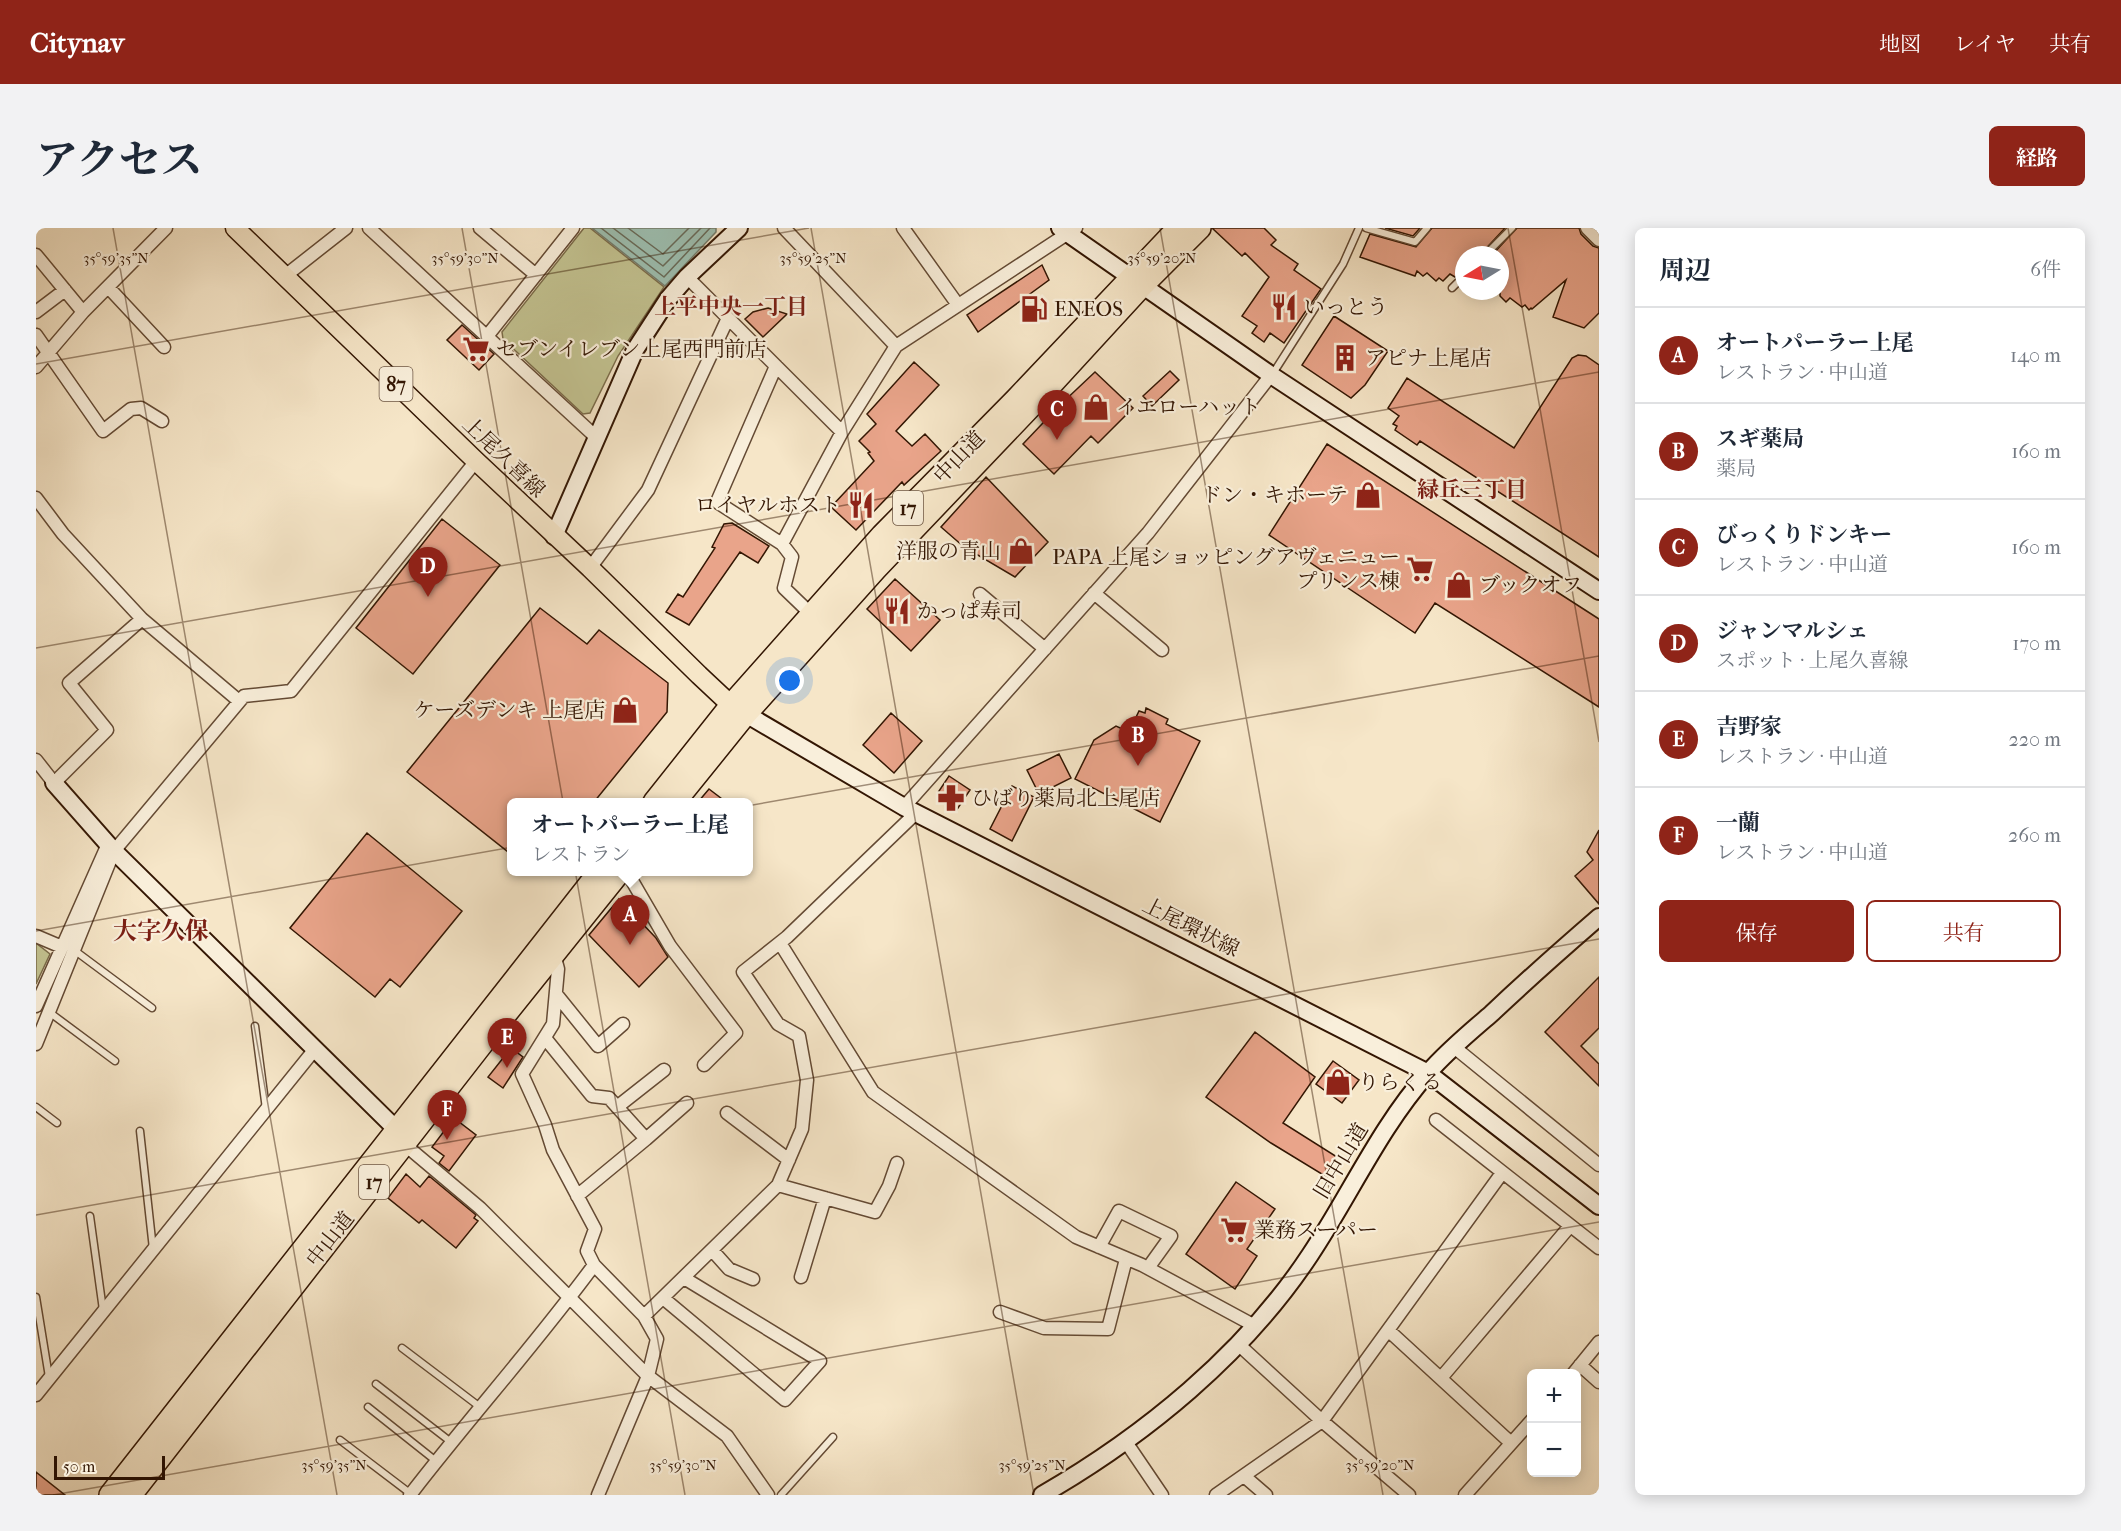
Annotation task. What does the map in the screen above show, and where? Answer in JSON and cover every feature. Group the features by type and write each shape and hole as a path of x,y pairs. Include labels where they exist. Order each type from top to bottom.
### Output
{"highway":[{"name":"中山道","path":"658,798 739,709 1041,396 1178,228"},
{"name":"中山道","path":"678,798 739,709 812,614 882,535 1136,281 1200,228"},
{"name":"中山道","path":"131,1495 596,876"},
{"name":"中山道","path":"110,1495 400,1136 617,876"}],"main road":[{"name":"上尾久喜線","path":"235,228 556,538 739,709"},
{"path":"556,538 581,470 635,350 668,299 736,229"},
{"path":"1069,230 1136,281 1271,375 1599,591"},
{"name":"上尾環状線","path":"739,709 911,810 1428,1073 1599,1206"},
{"path":"54,783 111,848 315,1048 400,1136"},
{"name":"旧中山道","path":"1042,1495 1084,1471 1159,1417 1238,1344 1269,1312 1310,1256 1388,1128 1428,1073 1454,1047 1597,923"}],"street":[{"path":"36,367 83,312 166,228"},
{"path":"285,276 346,228"},
{"path":"369,228 488,335 597,438"},
{"path":"480,228 536,275"},
{"path":"488,335 573,228"},
{"path":"784,228 896,346"},
{"path":"903,228 958,305"},
{"path":"782,544 842,432 896,346 1069,230"},
{"path":"36,255 83,312"},
{"path":"687,277 842,432"},
{"path":"108,287 164,347"},
{"path":"36,312 65,290"},
{"path":"590,568 648,490 728,318"},
{"path":"36,335 103,431 131,409 141,408 162,421"},
{"path":"776,366 717,502 782,544 792,557 784,588 812,614"},
{"path":"644,1316 778,1185 802,1129 807,1080 799,1036 778,1024 743,972 780,943 911,810 1045,649 1148,533 1271,375"},
{"path":"36,1006 68,948 111,848 244,696 291,691 476,461"},
{"path":"36,498 63,534 142,619 239,701"},
{"path":"1094,593 1162,650"},
{"path":"980,594 1045,649"},
{"path":"38,769 54,783 107,730 69,683 142,619"},
{"path":"629,876 670,946 736,1033 704,1065"},
{"path":"36,936 68,948"},
{"path":"780,943 873,1092 1076,1237 1148,1268 1255,1326"},
{"path":"36,1044 49,1012 68,948"},
{"path":"554,954 558,969 554,1024 522,1074 545,1125 553,1150 595,1229 587,1251 594,1265 644,1316 657,1339 648,1376 598,1495"},
{"path":"556,994 598,1046 623,1024"},
{"path":"545,1038 592,1096 609,1098 646,1140"},
{"path":"1454,1047 1598,1163"},
{"path":"36,1395 315,1048"},
{"path":"617,1107 664,1070"},
{"path":"577,1196 687,1103"},
{"path":"727,1113 789,1160"},
{"path":"1436,1120 1599,1248"},
{"path":"400,1136 480,1208 648,1376 727,1436 768,1495"},
{"path":"778,1185 875,1212 889,1186 897,1163"},
{"path":"1216,1495 1322,1421 1502,1173"},
{"path":"801,1277 825,1198"},
{"path":"1099,1247 1119,1211 1171,1236 1148,1268"},
{"path":"1441,1378 1570,1226"},
{"path":"712,1250 729,1269 753,1279"},
{"path":"1000,1312 1044,1328 1108,1329 1126,1259"},
{"path":"410,1495 594,1265"},
{"path":"663,1298 784,1400 820,1360 684,1278"},
{"path":"1388,1330 1511,1443"},
{"path":"1576,1369 1599,1342"},
{"path":"1238,1344 1322,1421 1409,1495"},
{"path":"1581,1372 1599,1382"},
{"path":"1466,1495 1529,1423"},
{"path":"1126,1442 1162,1495"},
{"path":"1244,1476 1266,1495"}],"lane":[{"path":"1271,375 1342,264 1359,228"},
{"path":"1366,228 1415,242 1427,228"},
{"path":"1494,246 1512,228"},
{"path":"1452,288 1455,285"},
{"path":"68,948 152,1008"},
{"path":"49,1012 115,1062"},
{"path":"255,1026 266,1109"},
{"path":"36,1107 57,1123"},
{"path":"140,1131 153,1249"},
{"path":"90,1216 103,1311"},
{"path":"36,1297 49,1378"},
{"path":"402,1348 480,1407"},
{"path":"376,1384 451,1442"},
{"path":"368,1407 436,1461"},
{"path":"782,1495 833,1437"},
{"path":"340,1440 410,1495"}],"green space":[{"path":"584,228 590,228 664,287 618,356 590,413 583,414 503,339 502,332"},
{"path":"36,943 50,954 36,984"}],"water":[{"path":"592,228 716,228 716,232 665,286"}],"building":[{"path":"1212,228 1264,228 1276,240 1271,245 1298,264 1294,270 1321,289 1284,343 1270,333 1264,342 1252,333 1257,326 1242,316 1269,277 1245,253 1242,256"},
{"path":"1385,228 1420,228 1413,236"},
{"path":"1432,228 1505,228 1488,246 1455,246 1455,277 1450,274 1443,281 1439,278 1436,281 1427,273 1423,276 1417,271 1415,276 1360,257 1370,234 1416,247"},
{"path":"1517,228 1579,228 1581,234 1593,246 1599,248 1599,313 1584,328 1553,317 1566,280 1529,310 1525,305 1522,307 1509,299 1509,246 1500,246"},
{"path":"1042,265 1049,280 978,332 967,315"},
{"path":"768,308 787,314 763,337 745,319 753,312"},
{"name":"アピナ上尾店","path":"1334,316 1388,351 1365,385 1351,398 1302,365"},
{"path":"462,325 494,354 479,370 447,340"},
{"path":"1578,355 1586,356 1599,365 1599,557 1420,441 1417,445 1395,430 1397,426 1393,424 1399,416 1388,408 1407,378 1514,448 1572,358"},
{"path":"914,362 939,385 896,431 912,446 925,434 941,451 904,485 902,482 856,530 831,507 874,461 868,453 870,452 859,441 876,424 867,414"},
{"path":"1170,371 1179,380 1152,406 1143,396"},
{"path":"1095,372 1133,408 1098,443 1091,436 1054,474 1023,444"},
{"name":"PAPA 上尾ショッピングアヴェニュー プリンス棟","path":"1327,444 1599,619 1599,707 1435,603 1415,633 1269,535"},
{"path":"986,477 1048,542 1015,577 964,547 941,527"},
{"path":"442,519 500,565 413,674 356,628"},
{"path":"732,523 769,546 758,563 740,552 689,625 666,612 678,594 683,597 715,548 712,547 724,524"},
{"path":"895,579 940,620 911,651 867,609"},
{"path":"540,608 587,644 599,630 668,683 667,712 597,798 507,798 507,851 407,772"},
{"path":"1146,708 1168,719 1166,724 1200,741 1160,822 1075,779 1094,740 1116,726 1129,732 1139,711 1145,713"},
{"path":"891,713 922,741 894,773 863,745"},
{"path":"1059,754 1071,778 1039,794 1027,770"},
{"path":"949,776 970,790 956,811 941,801 943,798 937,794"},
{"path":"1012,786 1034,797 1012,841 990,829"},
{"path":"709,789 721,798 701,798"},
{"path":"1599,830 1599,904 1575,876 1593,860 1587,852"},
{"path":"367,833 462,911 400,987 390,979 375,997 290,928"},
{"path":"619,899 656,938 668,957 639,987 589,935"},
{"path":"1599,977 1599,1028 1581,1046 1599,1064 1599,1086 1545,1032"},
{"path":"1255,1032 1315,1077 1283,1123 1337,1157 1325,1176 1271,1143 1206,1097"},
{"path":"511,1048 523,1057 503,1088 488,1077"},
{"path":"1333,1061 1359,1080 1342,1103 1316,1084"},
{"path":"454,1118 476,1135 449,1171 439,1163 444,1156 432,1147"},
{"path":"406,1174 420,1187 429,1176 476,1215 474,1218 478,1221 456,1248 422,1220 419,1223 388,1198"},
{"path":"1236,1182 1275,1209 1247,1249 1257,1256 1235,1289 1186,1254"},
{"path":"36,1472 65,1495 36,1495"}],"place":[{"name":"いっとう","path":"1284,307"},
{"name":"ENEOS","path":"1034,309"},
{"name":"セブンイレブン上尾西門前店","path":"476,349"},
{"name":"アピナ上尾店","path":"1345,358"},
{"name":"イエローハット","path":"1096,407"},
{"name":"びっくりドンキー","path":"1057,440"},
{"name":"ドン・キホーテ","path":"1368,495"},
{"name":"ロイヤルホスト","path":"861,505"},
{"name":"洋服の青山","path":"1021,551"},
{"name":"PAPA 上尾ショッピングアヴェニュー プリンス棟","path":"1420,569"},
{"name":"ブックオフ","path":"1459,585"},
{"name":"ジャンマルシェ","path":"428,597"},
{"name":"かっぱ寿司","path":"897,611"},
{"name":"ケーズデンキ 上尾店","path":"625,710"},
{"name":"スギ薬局","path":"1138,766"},
{"name":"ひばり薬局北上尾店","path":"951,798"},
{"name":"オートパーラー上尾","path":"630,945"},
{"name":"吉野家","path":"507,1068"},
{"name":"りらくる","path":"1338,1082"},
{"name":"一蘭","path":"447,1140"},
{"name":"業務スーパー","path":"1234,1230"}],"district":[{"name":"上平中央一丁目","path":"731,306"},
{"name":"緑丘三丁目","path":"1472,489"},
{"name":"大字久保","path":"161,931"}]}
